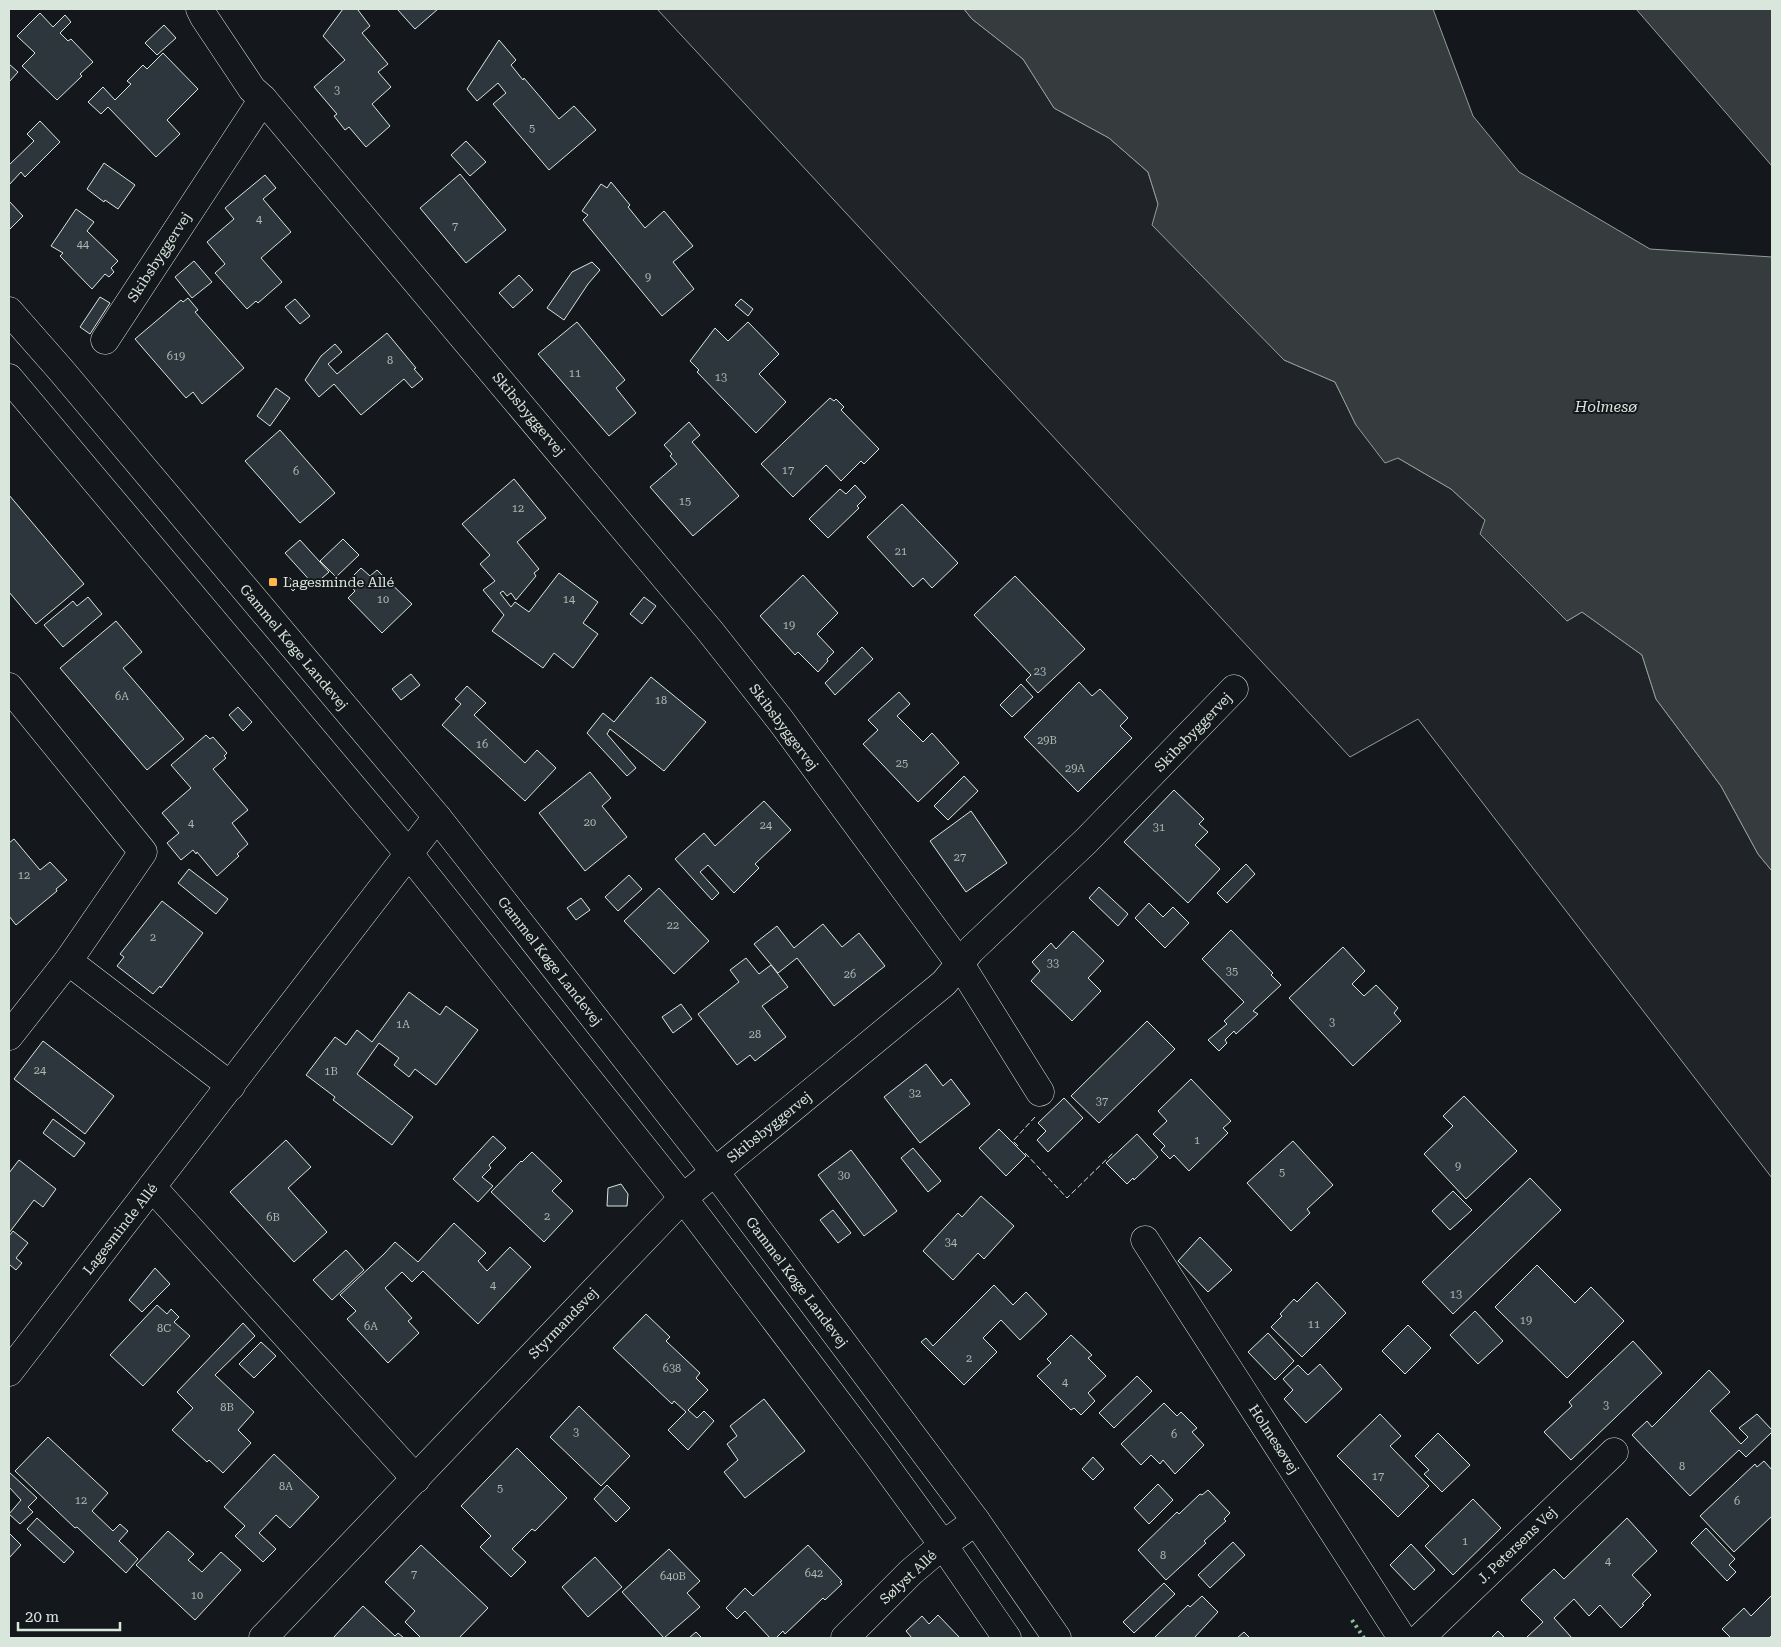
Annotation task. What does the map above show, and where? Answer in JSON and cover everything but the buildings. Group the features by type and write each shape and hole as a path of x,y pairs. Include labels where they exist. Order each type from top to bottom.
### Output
{"street":[{"path":"200,9 252,89 263,99"},
{"name":"Skibsbyggervej","path":"105,340 263,99 710,631 781,721 960,964 1040,1092"},
{"name":"Gammel Køge Landevej","path":"9,311 67,377 437,817 715,1172 976,1521 1057,1638"},
{"path":"9,378 409,854 683,1198 876,1453 943,1545 1007,1638"},
{"path":"9,686 143,852 68,961 9,1036"},
{"name":"Skibsbyggervej","path":"715,1172 944,983 971,950 1086,841 1234,689"},
{"name":"Lagesminde Allé","path":"9,1372 437,817"},
{"path":"68,961 231,1086"},
{"name":"Styrmandsvej","path":"263,1638 683,1198 715,1172"},
{"path":"152,1188 416,1479"},
{"name":"Holmesøvej","path":"1144,1240 1402,1638"},
{"name":"J. Petersens Vej","path":"1420,1638 1614,1452"},
{"name":"Sølyst Allé","path":"845,1638 911,1572 976,1521"}],"shaded area":[{"path":"657,9 964,9 972,19 1023,59 1054,108 1109,138 1148,172 1158,204 1284,360 1335,382 1356,425 1398,458 1451,489 1485,520 1567,621 1582,612 1642,655 1656,699 1721,786 1758,854 1772,871 1772,1178 1418,719 1350,757"}],"water":[{"name":"Holmesø","path":"964,9 1433,9 1473,116 1519,172 1650,249 1772,257 1772,871 1758,854 1721,786 1656,699 1642,655 1582,612 1567,621 1480,534 1485,520 1451,489 1398,458 1385,463 1356,425 1335,382 1284,360 1152,225 1158,204 1148,172 1109,138 1054,108 1023,59 972,19"},
{"path":"1636,9 1772,9 1772,166"}],"hedge":[{"path":"1352,1620 1364,1638"}],"fence":[{"path":"1018,1146 1013,1141 1035,1117"},
{"path":"1025,1153 1067,1198 1114,1152"}],"place":[{"name":"Lagesminde Allé","path":"273,582"}]}
